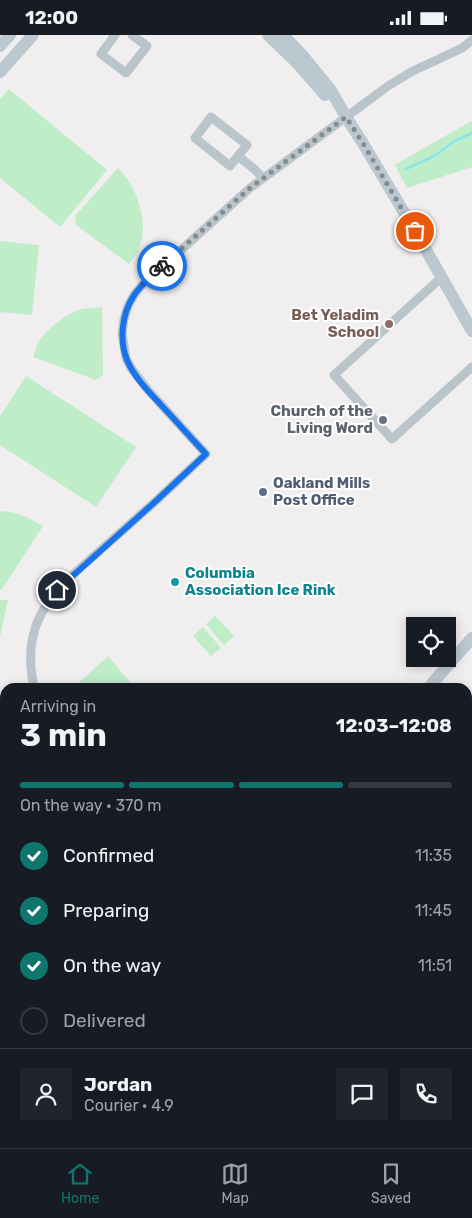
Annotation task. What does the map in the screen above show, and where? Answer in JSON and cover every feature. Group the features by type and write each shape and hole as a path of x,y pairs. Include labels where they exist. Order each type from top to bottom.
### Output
{"street":[{"path":"0,46 10,35"},
{"path":"0,72 33,35"},
{"path":"116,35 101,54 126,73 146,46 132,35"},
{"path":"268,35 297,63 346,117"},
{"path":"283,35 330,89 472,331"},
{"path":"33,683 30,670 31,645 40,616 47,602 69,578 206,454 148,390 131,368 126,358 122,334 128,306 134,295 142,285 229,205 262,178 394,83 411,72 462,48 472,40"},
{"path":"211,117 246,145 238,156 230,166 194,137 211,117"},
{"path":"238,156 254,168 262,178"},
{"path":"442,277 334,375 392,439 472,367"},
{"path":"433,683 472,639"},
{"path":"442,683 472,649"}],"green space":[{"path":"9,89 107,170 60,227 0,178 0,99"},
{"path":"472,121 472,167 407,188 395,165"},
{"path":"118,168 129,181 134,191 142,216 143,234 141,243 129,264 76,225 75,216"},
{"path":"0,241 39,245 32,315 0,312"},
{"path":"102,307 103,375 96,380 33,357 42,337 58,322 76,311"},
{"path":"26,376 136,447 96,507 0,445 0,416"},
{"path":"0,511 17,514 43,526 0,590"},
{"path":"0,600 8,600 0,637"},
{"path":"215,616 234,636 224,645 206,624"},
{"path":"203,627 221,648 211,656 193,636"},
{"path":"108,656 131,683 78,683"}],"waterway":[{"path":"406,169 436,155 453,142 472,133"}],"way so far":[{"path":"162,266 229,205 346,117 415,231"}],"place":[{"name":"Bet Yeladim School","path":"389,324"},
{"name":"Church of the Living Word","path":"383,420"},
{"name":"Oakland Mills Post Office","path":"263,492"},
{"name":"Columbia Association Ice Rink","path":"175,582"}],"route":[{"path":"57,590 206,454 138,378 126,358 122,334 128,306 142,285 162,266"}]}
